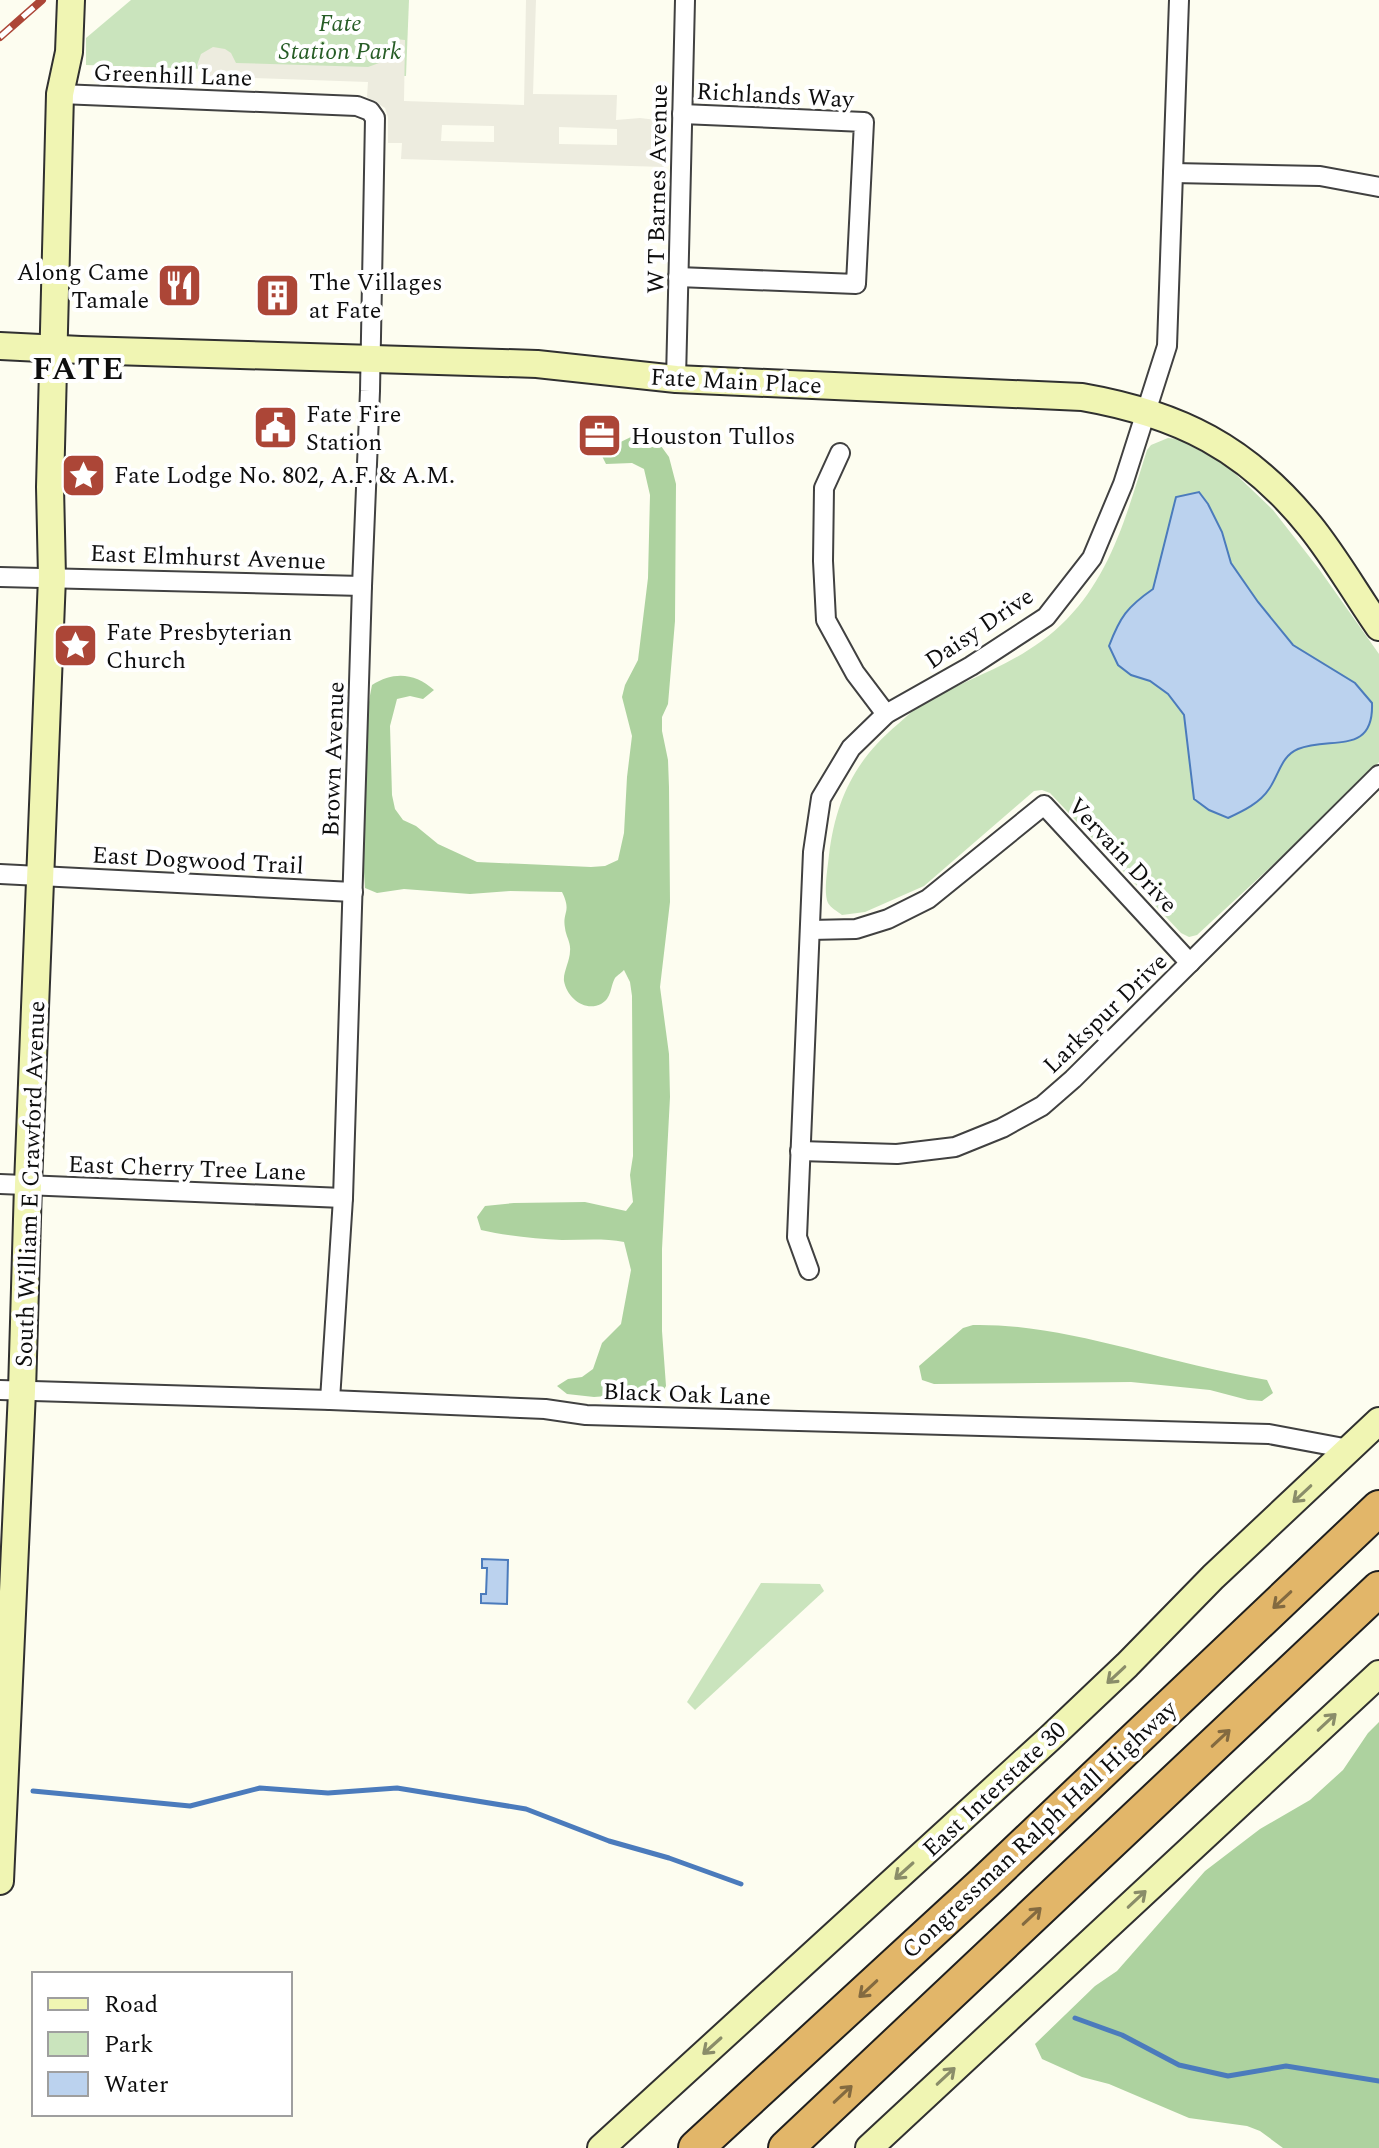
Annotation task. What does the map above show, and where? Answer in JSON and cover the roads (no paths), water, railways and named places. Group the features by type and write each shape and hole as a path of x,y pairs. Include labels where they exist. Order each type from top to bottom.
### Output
{"highway":[{"name":"Congressman Ralph Hall Highway","path":"696,2148 984,1883 1379,1508"},
{"path":"786,2148 1379,1589"}],"main road":[{"name":"South William E Crawford Avenue","path":"0,1881 11,1390 28,1185 52,577 50,487 60,94 69,52 71,0"},
{"name":"Fate Main Place","path":"0,346 537,364 676,379 1082,397 1147,411 1222,444 1267,481 1310,526 1379,627"},
{"name":"East Interstate 30","path":"601,2148 1061,1728 1213,1577 1379,1421"},
{"path":"869,2148 1379,1674"}],"street":[{"name":"W T Barnes Avenue","path":"676,379 685,0"},
{"name":"Daisy Drive","path":"809,1270 797,1237 813,852 821,798 851,748 886,714 971,666 1046,617 1092,558 1123,484 1167,346 1179,0"},
{"name":"Greenhill Lane","path":"60,94 357,106 370,111 375,118"},
{"name":"Richlands Way","path":"678,277 856,284 864,122 682,114"},
{"name":"Brown Avenue","path":"330,1400 343,1198 375,118"},
{"path":"1173,173 1320,176 1379,187"},
{"path":"840,453 824,488 826,620 855,673 886,714"},
{"name":"East Elmhurst Avenue","path":"0,577 362,586"},
{"name":"Larkspur Drive","path":"800,1151 897,1154 955,1147 1002,1128 1042,1106 1073,1079 1379,775"},
{"name":"Vervain Drive","path":"810,930 856,929 888,919 928,899 1044,805 1190,963"},
{"name":"East Dogwood Trail","path":"0,874 353,892"},
{"name":"East Cherry Tree Lane","path":"0,1184 343,1198"},
{"name":"Black Oak Lane","path":"11,1390 545,1409 586,1415 1269,1434 1349,1449"}],"water":[{"path":"1199,492 1222,532 1231,563 1293,645 1355,683 1372,703 1371,720 1366,731 1348,741 1311,745 1292,752 1265,794 1228,818 1194,799 1184,715 1168,694 1118,665 1109,646 1125,613 1153,589 1176,497"},
{"path":"482,1559 508,1560 507,1604 481,1603 481,1594 486,1594 487,1568 482,1568"}],"waterway":[{"path":"33,1791 190,1806 260,1788 328,1793 397,1788 526,1809 609,1841 669,1858 741,1884"},
{"path":"1075,2018 1122,2035 1179,2065 1228,2076 1286,2066 1379,2081"}],"railway":[{"path":"0,37 42,0"}],"place":[{"name":"Along Came Tamale","path":"180,286"},
{"name":"The Villages at Fate","path":"278,296"},
{"name":"Fate Fire Station","path":"275,428"},
{"name":"Houston Tullos","path":"600,436"},
{"name":"Fate Lodge No. 802, A.F. & A.M.","path":"83,475"},
{"name":"Fate Presbyterian Church","path":"75,646"}],"district":[{"name":"FATE","path":"79,368"}],"park label":[{"name":"Fate Station Park","path":"340,37"}]}
